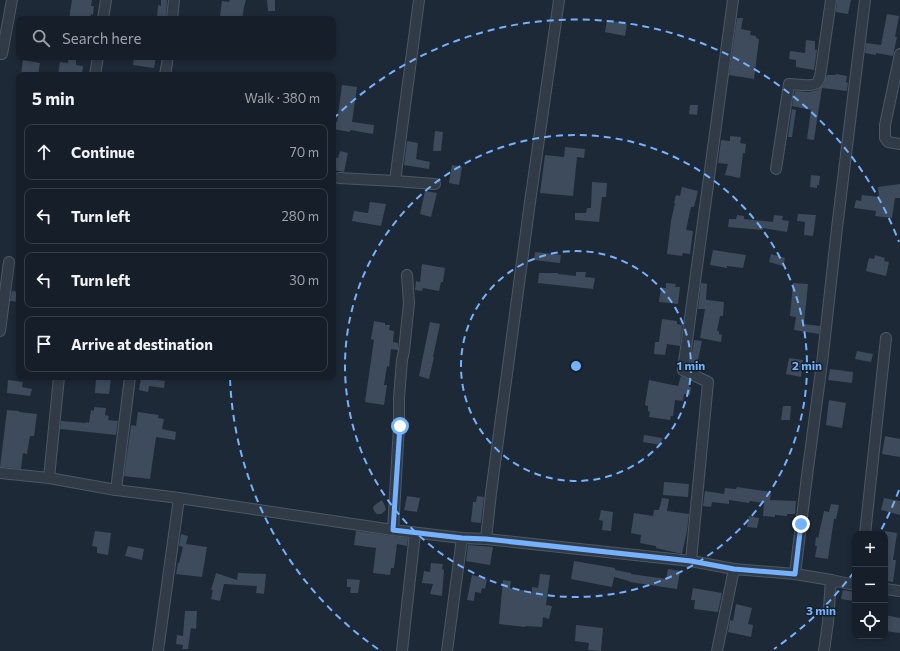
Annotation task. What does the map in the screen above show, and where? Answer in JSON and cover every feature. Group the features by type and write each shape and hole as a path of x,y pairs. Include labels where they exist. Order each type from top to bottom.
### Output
{"street":[{"path":"2,54 12,0"},
{"path":"104,16 106,0"},
{"path":"172,16 174,0"},
{"path":"395,181 419,0"},
{"path":"486,539 530,202 559,0"},
{"path":"691,561 708,382 683,370 733,0"},
{"path":"776,169 789,84 810,85 818,82 831,0"},
{"path":"795,574 806,476 824,355 837,228 865,0"},
{"path":"900,54 885,125 885,138 888,142 900,144"},
{"path":"96,72 98,60"},
{"path":"166,72 168,60"},
{"path":"340,178 435,184"},
{"path":"0,331 9,262"},
{"path":"393,530 400,426 402,360 409,303 407,275"},
{"path":"865,531 886,338"},
{"path":"49,478 59,380"},
{"path":"116,490 130,380"},
{"path":"0,473 49,478 116,490 415,533 691,561 734,569 795,574 852,584"},
{"path":"158,651 179,498"},
{"path":"402,651 415,533"},
{"path":"447,651 462,538"},
{"path":"717,651 734,569"},
{"path":"824,651 831,580"},
{"path":"888,589 900,591"}],"building":[{"path":"72,0 92,0 91,6 94,6 93,15 69,16"},
{"path":"161,0 167,0 166,16 157,16 158,5 161,6"},
{"path":"230,0 246,0 242,16 220,16 222,1 229,2"},
{"path":"267,0 275,0 275,11 268,11"},
{"path":"837,0 851,0 848,14 836,12"},
{"path":"887,14 899,16 893,56 865,53 866,43 881,45"},
{"path":"737,18 743,18 741,29 751,31 750,35 756,36 756,38 759,39 754,79 729,75"},
{"path":"607,20 627,24 625,36 605,32"},
{"path":"806,40 815,41 815,50 817,50 814,70 796,67 796,60 789,59 790,51 805,53"},
{"path":"23,60 40,63 38,72 21,72"},
{"path":"68,60 76,60 76,65 83,66 82,72 58,72 60,62 68,63"},
{"path":"134,60 155,60 154,68 133,65"},
{"path":"836,74 847,76 847,91 822,88 814,140 807,139 811,110 792,106 795,91 809,92 818,90 823,85 827,75"},
{"path":"342,85 357,87 352,122 374,125 373,134 350,130 350,132 336,130"},
{"path":"690,105 698,105 697,115 689,114"},
{"path":"792,109 796,110 792,137 788,137"},
{"path":"435,131 443,132 441,151 433,151"},
{"path":"730,136 741,137 740,143 746,144 745,153 743,153 740,178 725,175 728,164 718,163 721,140 730,141"},
{"path":"407,141 418,143 416,159 430,162 429,169 404,165"},
{"path":"565,147 585,149 584,158 577,157 573,196 540,193 545,155 564,157"},
{"path":"340,151 348,153 344,172 336,171 336,158 338,158"},
{"path":"452,165 462,167 459,185 449,183"},
{"path":"811,175 820,176 819,185 817,185 817,188 810,187"},
{"path":"592,182 607,183 606,197 602,197 599,222 575,220 575,213 586,213 587,208 591,208"},
{"path":"900,184 900,198 895,198 892,218 875,216 876,211 854,208 856,200 861,201 862,195 879,197 878,187"},
{"path":"682,187 698,191 694,207 691,207 686,230 693,231 690,254 683,253 682,256 667,254 674,203 676,195 680,196"},
{"path":"425,191 437,193 431,217 420,214"},
{"path":"370,202 386,204 381,226 352,221 354,211 368,213"},
{"path":"798,214 816,215 813,236 804,235 805,222 797,221"},
{"path":"737,215 744,216 744,219 773,222 774,215 783,216 782,220 789,221 787,232 763,228 763,230 728,227 729,219 736,219"},
{"path":"713,250 746,255 743,268 727,266 727,268 710,265"},
{"path":"535,252 561,255 560,263 534,260"},
{"path":"771,254 785,258 783,266 769,262"},
{"path":"875,255 885,258 884,261 889,262 886,276 866,271 869,258 874,259"},
{"path":"422,264 445,268 443,282 441,282 439,291 423,288 422,291 415,290 416,281 420,282"},
{"path":"576,272 586,272 585,277 595,278 593,289 538,283 539,273 558,273 576,276"},
{"path":"666,283 676,284 675,287 680,287 678,304 659,302 661,288 666,288"},
{"path":"701,283 707,284 707,300 724,302 723,316 720,316 717,331 719,331 719,334 722,335 721,342 700,338 705,309 698,309"},
{"path":"793,283 808,284 804,324 820,326 819,334 794,330 796,317 790,316"},
{"path":"12,291 16,292 16,302 10,301"},
{"path":"662,319 677,321 677,324 682,325 680,346 667,344 665,355 654,354 655,342 659,342"},
{"path":"374,321 385,323 385,325 390,325 389,330 394,331 393,342 398,343 398,350 391,349 389,367 387,366 384,385 387,385 384,405 365,402 374,340 371,339"},
{"path":"430,322 440,324 429,379 419,376"},
{"path":"694,340 702,341 696,369 690,366"},
{"path":"857,351 873,354 871,362 855,359"},
{"path":"789,358 803,360 801,377 786,374"},
{"path":"830,369 853,372 852,383 828,380"},
{"path":"681,376 690,380 690,395 684,394 683,401 675,400 673,416 671,416 670,420 649,417 650,412 648,411 648,406 645,405 649,380 678,386"},
{"path":"8,380 23,382 22,387 32,389 30,396 7,393"},
{"path":"96,380 111,380 109,394 95,393"},
{"path":"141,380 165,381 164,388 149,386 148,392 139,390"},
{"path":"829,400 846,403 842,428 826,425"},
{"path":"783,406 791,406 790,420 781,420"},
{"path":"94,407 106,408 105,415 109,416 108,420 118,421 116,435 60,429 61,421 89,423 91,410 94,411"},
{"path":"7,410 37,414 34,436 30,436 27,454 23,453 21,469 0,467"},
{"path":"138,412 159,415 158,418 164,419 162,429 176,432 175,440 156,437 150,479 124,476 131,425 136,426"},
{"path":"644,435 662,438 661,445 643,442"},
{"path":"885,436 900,439 900,457 882,454"},
{"path":"664,482 689,484 688,497 663,495"},
{"path":"737,487 771,492 770,500 796,501 795,514 787,514 787,516 775,515 775,517 763,516 764,503 750,501 749,503 729,500 729,504 712,502 711,507 703,506 705,491 724,494 725,488 736,489"},
{"path":"407,496 420,498 417,512 404,510"},
{"path":"477,496 484,497 481,523 471,522 473,502 476,502"},
{"path":"662,498 669,499 667,511 689,514 682,554 640,543 641,535 631,533 634,513 653,516 654,510 659,510"},
{"path":"884,498 900,501 900,515 881,510"},
{"path":"382,500 386,510 381,514 377,514 373,507"},
{"path":"831,504 839,505 836,519 834,519 828,559 815,557 817,546 815,546 816,537 818,538 824,511 829,512"},
{"path":"601,510 613,512 611,531 602,530 603,521 599,520"},
{"path":"749,516 759,518 757,528 747,527"},
{"path":"95,531 111,533 108,555 97,553 97,547 92,546"},
{"path":"356,531 408,538 407,546 397,544 394,568 391,568 390,575 373,573 376,548 354,545"},
{"path":"888,532 897,533 893,560 896,560 893,582 888,581"},
{"path":"181,534 188,536 186,544 207,547 202,577 176,574 183,547 179,546"},
{"path":"468,545 493,547 490,565 466,561"},
{"path":"128,546 144,549 142,560 125,556"},
{"path":"574,561 615,568 615,570 631,574 666,579 668,569 680,571 677,589 630,582 614,577 612,587 571,579"},
{"path":"431,563 443,564 442,596 430,594 433,584 422,583 424,571 430,572"},
{"path":"216,573 237,580 238,573 266,574 264,594 256,593 257,586 224,584 220,601 211,599 213,590 211,590"},
{"path":"540,574 550,575 546,605 552,606 549,619 543,617 542,627 499,624 503,580 511,581 510,588 532,592 532,587 538,588"},
{"path":"472,575 487,579 485,589 482,588 481,593 475,592 474,601 467,600"},
{"path":"347,579 360,580 358,593 350,593 351,587 347,587"},
{"path":"693,588 722,593 718,612 694,609 695,600 691,600"},
{"path":"843,590 852,592 852,601 841,599"},
{"path":"736,604 752,608 748,624 753,625 751,637 728,632 730,620 733,621"},
{"path":"185,611 197,611 196,629 191,628 188,649 182,649 183,645 176,644 177,635 183,636"},
{"path":"888,616 900,618 900,633 888,631"},
{"path":"576,625 603,628 601,651 588,650 589,643 575,641"}],"route":[{"path":"400,426 393,530 691,561 734,569 795,574 801,524"}]}
